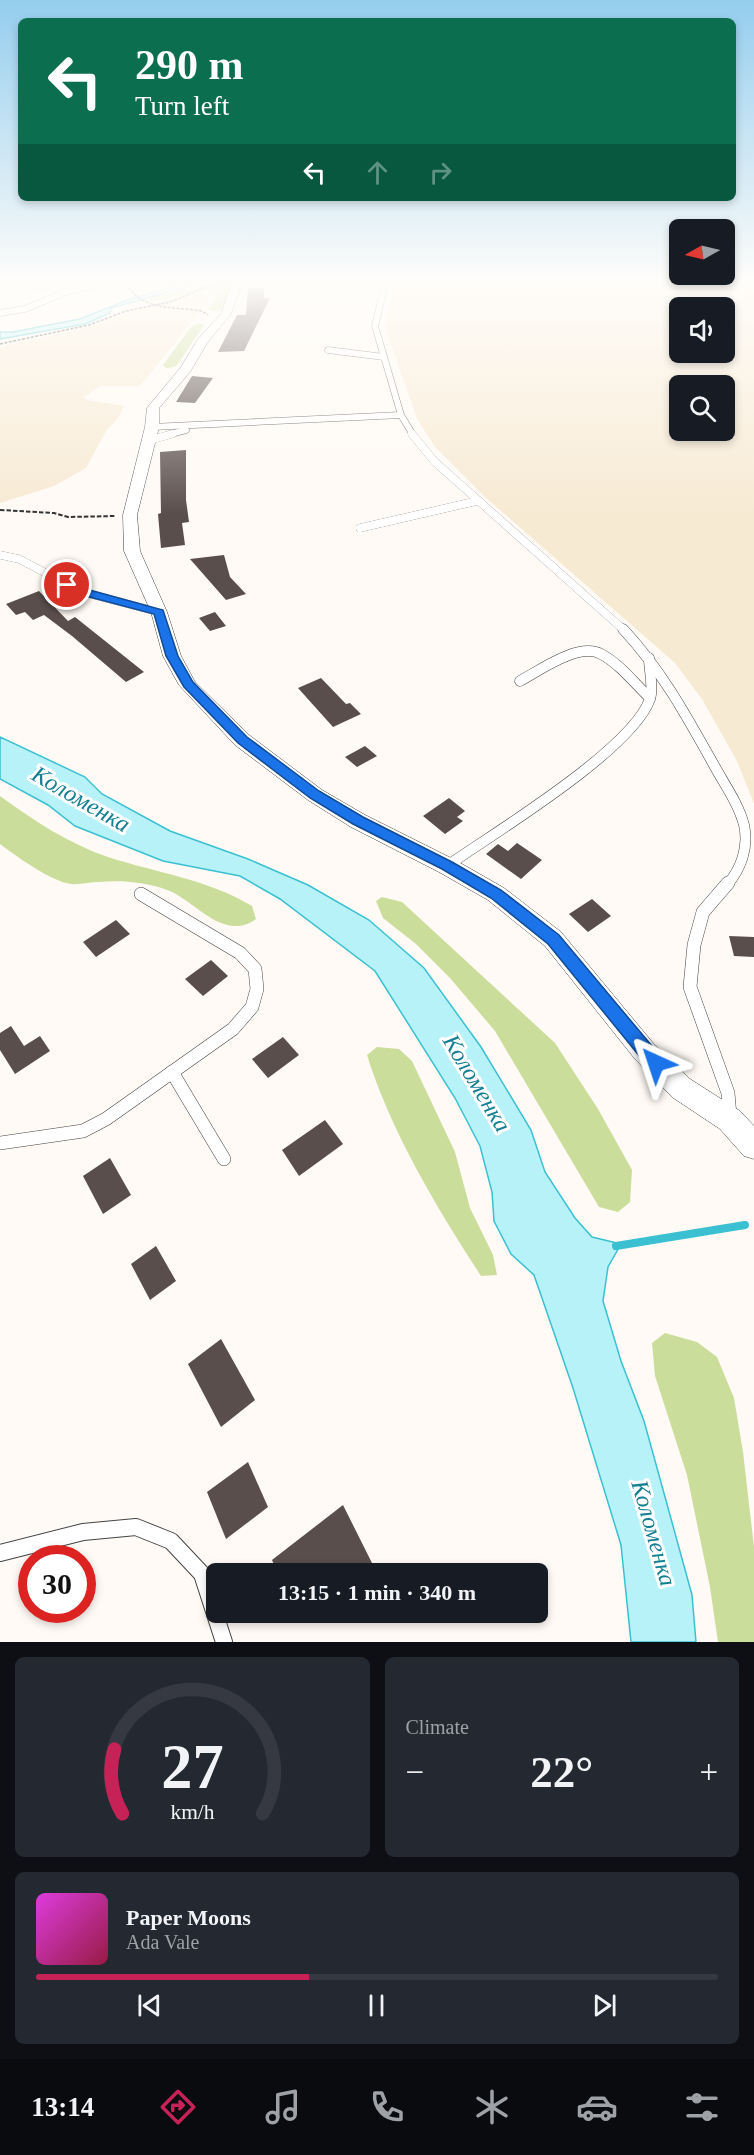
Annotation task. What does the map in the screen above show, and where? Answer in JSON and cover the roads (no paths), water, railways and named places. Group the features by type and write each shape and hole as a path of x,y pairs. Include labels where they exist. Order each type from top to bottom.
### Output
{"street":[{"path":"191,361 153,408 130,515 132,551 159,612 172,656 189,685 242,740 315,795 358,821 447,866 496,894 553,939 644,1051 681,1088 730,1120 754,1146"}],"lane":[{"path":"385,361 401,415 411,433 435,462 621,627 649,657 674,694 733,800 744,826 744,853 738,872 703,912 694,945 690,987 728,1093 730,1120"},
{"path":"149,434 203,425 401,415"},
{"path":"149,434 203,425"},
{"path":"360,528 477,501"},
{"path":"0,555 19,559 82,592 159,612"},
{"path":"520,681 577,652 588,651 600,653 650,698"},
{"path":"447,866 599,759 640,719 650,698 649,657"},
{"path":"0,1143 83,1131 106,1119 233,1029 252,1007 257,989 255,969 240,953 141,894"},
{"path":"172,1072 224,1159"},
{"path":"0,1553 83,1532 136,1527 171,1541 202,1574 224,1642"}],"water":[{"name":"Коломенка","path":"0,737 85,777 102,794 170,831 248,859 308,885 369,920 424,968 481,1047 531,1130 545,1172 575,1218 592,1237 621,1244 608,1267 603,1301 621,1361 644,1421 692,1595 696,1642 631,1642 621,1545 573,1388 534,1275 511,1254 494,1221 492,1192 480,1146 455,1098 375,971 280,899 240,876 163,861 75,826 48,805 0,779"}],"waterway":[{"path":"616,1246 745,1225"}]}
